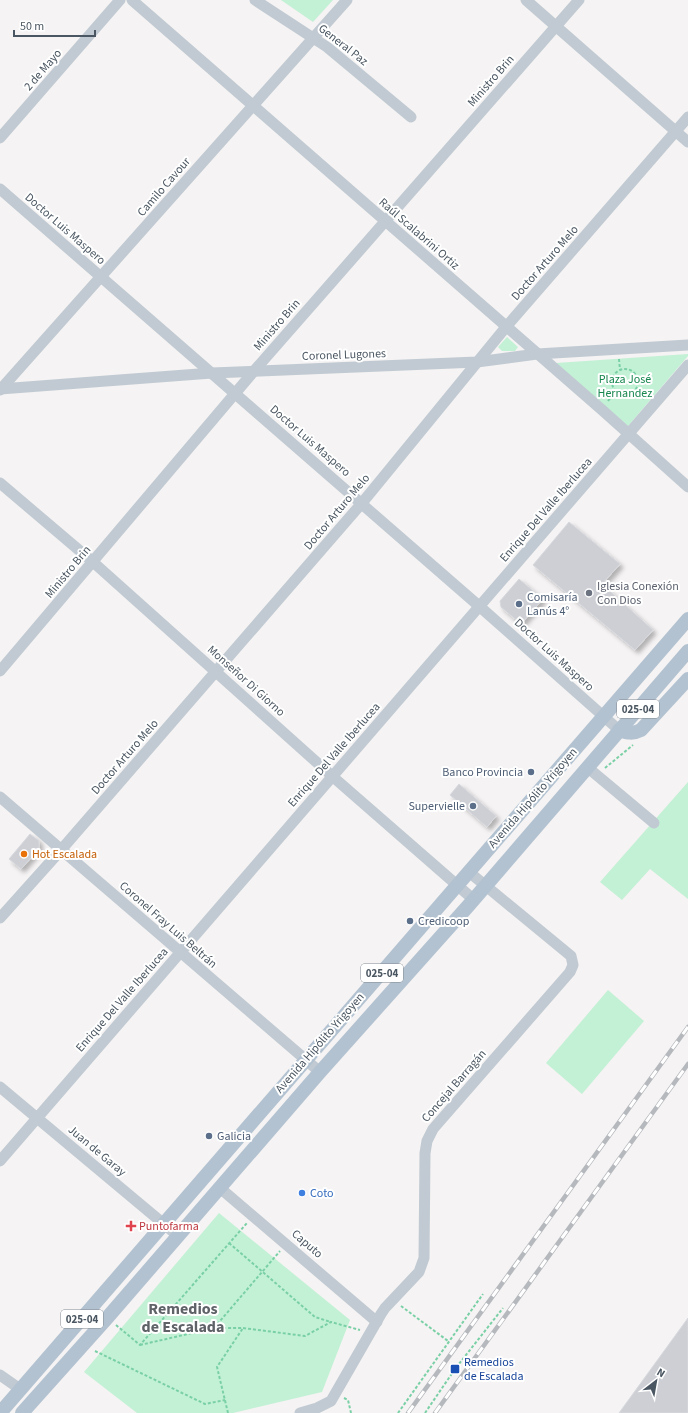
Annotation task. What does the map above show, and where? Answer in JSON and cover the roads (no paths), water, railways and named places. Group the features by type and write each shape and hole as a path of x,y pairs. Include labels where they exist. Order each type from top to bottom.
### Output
{"main road":[{"name":"Avenida Hipólito Yrigoyen","path":"0,1413 688,619"},
{"name":"Avenida Hipólito Yrigoyen","path":"22,1413 107,1318 177,1235 220,1188 320,1072 474,899 688,651"},
{"path":"619,730 629,733 635,733 641,730 688,679"}],"street":[{"name":"2 de Mayo","path":"0,138 120,0"},
{"name":"Raúl Scalabrini Ortiz","path":"132,0 629,434 688,488"},
{"name":"General Paz","path":"255,0 327,47 411,117"},
{"name":"Camilo Cavour","path":"1,389 347,0"},
{"path":"526,0 688,142"},
{"name":"Ministro Brin","path":"0,671 94,562 235,393 579,0"},
{"name":"Doctor Arturo Melo","path":"0,918 61,850 362,503 506,327 688,118"},
{"name":"Doctor Luis Maspero","path":"0,189 362,503 619,730"},
{"name":"Coronel Lugones","path":"1,389 212,373 477,362 537,354 688,345"},
{"name":"Enrique Del Valle Iberlucea","path":"0,1161 688,365"},
{"name":"Monseñor Di Giorno","path":"0,483 94,562 332,776 474,899"},
{"path":"587,767 654,823"},
{"name":"Coronel Fray Luis Beltrán","path":"0,797 320,1072"},
{"name":"Concejal Barragán","path":"300,1413 331,1401 385,1308 419,1272 424,1258 425,1153 433,1129 570,972 573,965 571,956 469,872"},
{"name":"Juan de Garay","path":"0,1087 177,1235"},
{"name":"Caputo","path":"220,1188 254,1215 377,1322"},
{"path":"0,1375 20,1389"}],"railway":[{"path":"408,1413 688,1027"},
{"path":"435,1413 688,1064"}],"place":[{"name":"Iglesia Conexión Con Dios","path":"589,593"},
{"name":"Comisaría Lanús 4°","path":"519,604"},
{"name":"Banco Provincia","path":"531,772"},
{"name":"Supervielle","path":"473,806"},
{"name":"Hot Escalada","path":"24,854"},
{"name":"Credicoop","path":"410,921"},
{"name":"Galicia","path":"209,1136"},
{"name":"Coto","path":"302,1193"},
{"name":"Puntofarma","path":"131,1226"},
{"name":"Remedios de Escalada","path":"455,1369"}],"district":[{"name":"Remedios de Escalada","path":"183,1318"}],"park label":[{"name":"Plaza José Hernandez","path":"625,386"}]}
